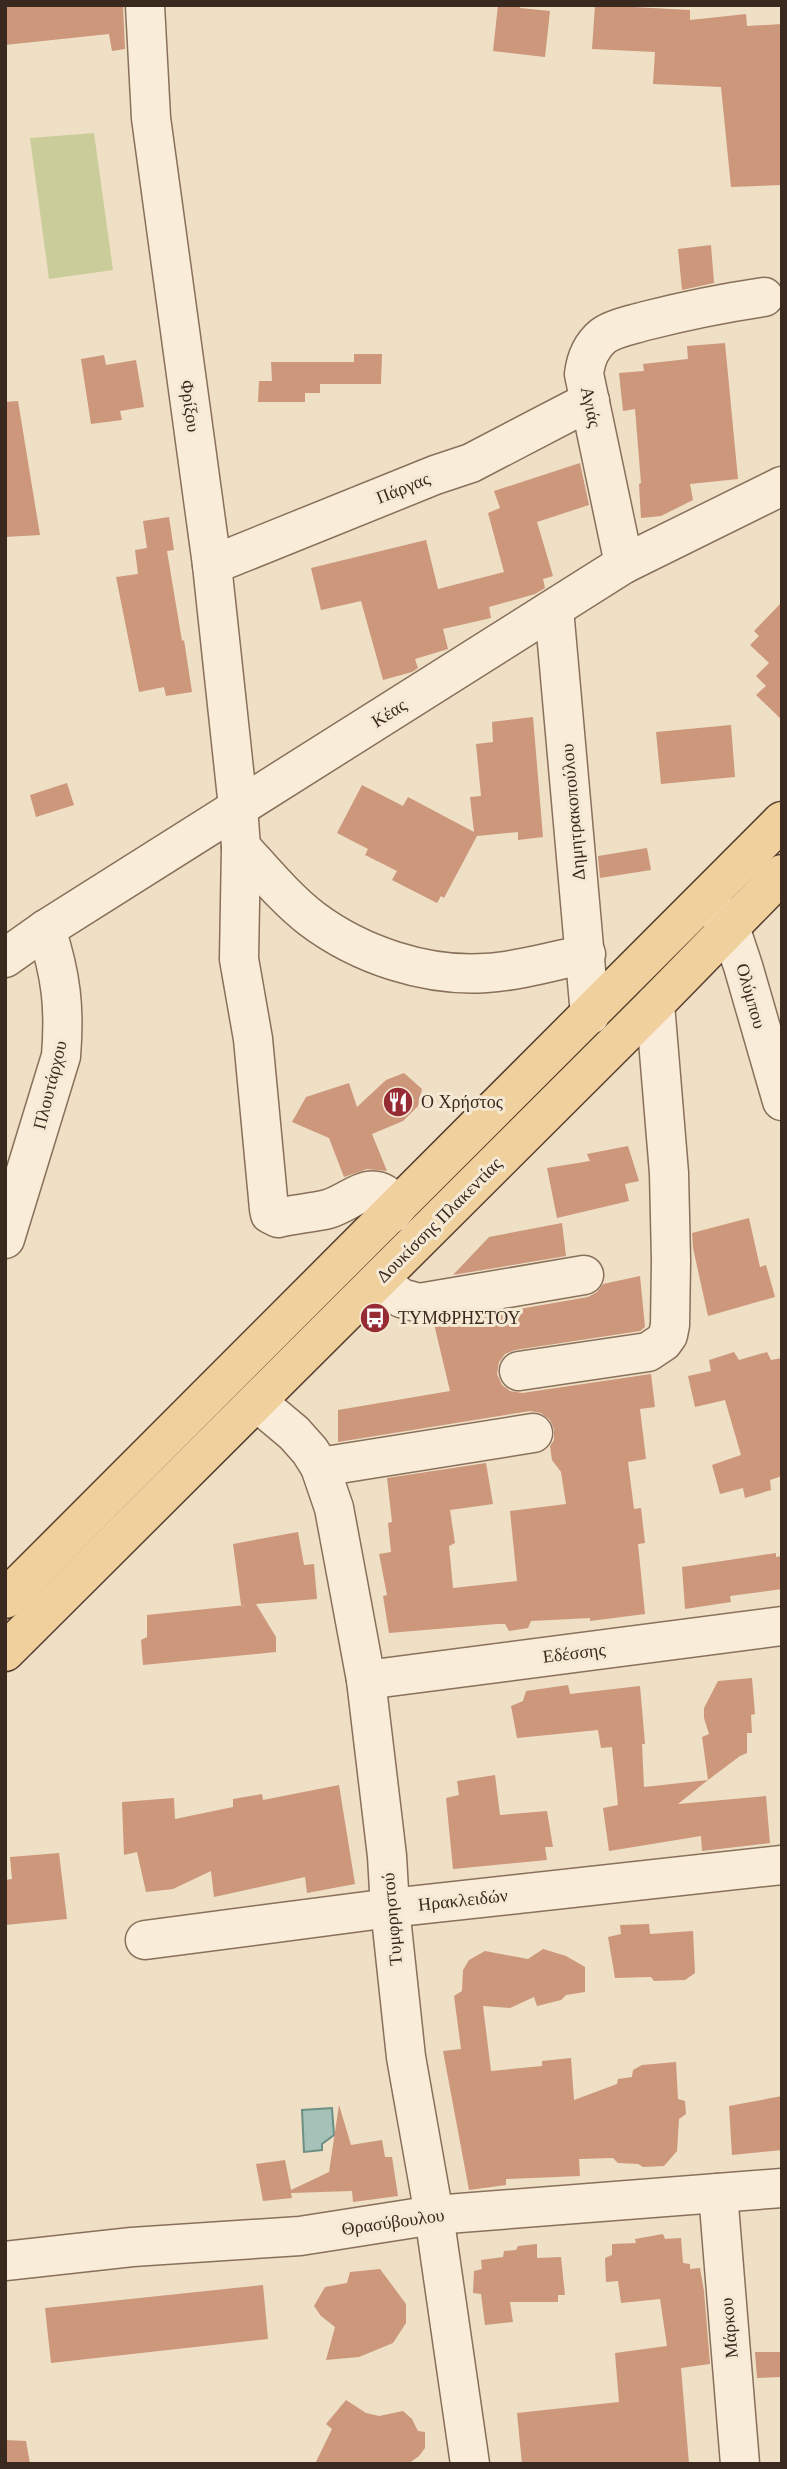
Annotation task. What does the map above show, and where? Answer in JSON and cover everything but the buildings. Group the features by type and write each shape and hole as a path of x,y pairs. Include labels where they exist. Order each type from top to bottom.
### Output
{"main road":[{"path":"5,1599 782,821"},
{"name":"Δουκίσσης Πλακεντίας","path":"5,1652 656,1004 782,874"}],"street":[{"name":"Φρίξου","path":"145,5 151,118 212,565 238,807 241,847 239,959 253,1039 270,1214 278,1218 327,1209 352,1196 371,1191 379,1191 391,1198 397,1207 391,1214"},
{"name":"Αγιάς","path":"624,564 584,374 585,360 591,349 605,335 622,327 698,307 764,297"},
{"name":"Πάργας","path":"212,565 435,475 471,464 590,401"},
{"name":"Κέας","path":"8,945 46,929 624,564 782,486"},
{"name":"Δημητρακοπούλου","path":"554,609 590,1015"},
{"path":"241,847 310,918 344,940 406,964 456,973 486,973 524,968 586,954"},
{"name":"Ολύμπου","path":"707,898 730,927 782,1101"},
{"name":"Πλουτάρχου","path":"5,1239 61,1056 64,1027 62,992 58,966 46,929"},
{"path":"519,1371 648,1352 657,1348 668,1335 671,1261 668,1173 656,1004"},
{"path":"379,1280 401,1298 419,1303 584,1275"},
{"name":"Τυμφρηστού","path":"257,1402 294,1433 310,1451 320,1467 334,1508 366,1680 387,1856 406,2057 433,2215 470,2464"},
{"path":"320,1467 533,1433"},
{"name":"Εδέσσης","path":"366,1680 782,1626"},
{"name":"Ηρακλειδών","path":"145,1940 390,1908 782,1865"},
{"name":"Θρασύβουλου","path":"5,2261 132,2248 300,2236 433,2215 782,2188"},
{"name":"Μάρκου","path":"718,2193 740,2464"}],"green space":[{"path":"94,133 113,270 49,279 30,138"}],"shaded area":[{"path":"332,2108 334,2135 322,2144 322,2150 304,2152 302,2110"}],"place":[{"name":"Ο Χρήστος","path":"398,1102"},
{"name":"ΤΥΜΦΡΗΣΤΟΥ","path":"375,1318"}]}
